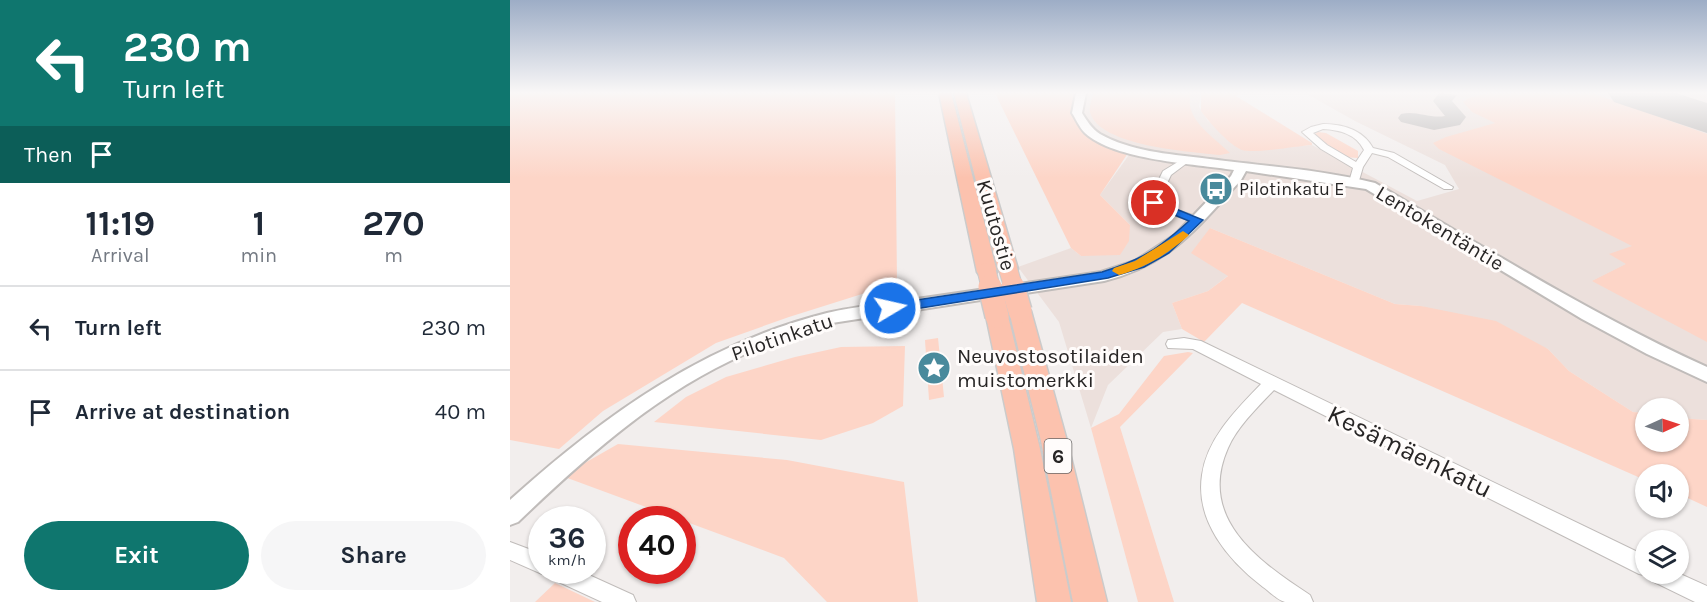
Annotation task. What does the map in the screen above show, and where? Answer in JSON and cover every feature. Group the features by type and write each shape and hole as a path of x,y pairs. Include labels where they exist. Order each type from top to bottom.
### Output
{"highway":[{"name":"Kuutostie","path":"952,121 987,272 1008,314 1054,441 1090,602"},
{"name":"Kuutostie","path":"968,121 1008,269 1008,314 1027,449 1054,602"}],"street":[{"name":"Lentokentäntie","path":"1082,121 1096,136 1130,150 1186,160 1354,182 1380,191 1588,315 1653,350 1707,375"},
{"path":"1358,167 1324,147 1307,132 1318,128 1335,127 1362,140 1369,150 1391,155 1448,187"},
{"path":"1354,182 1358,167 1369,150"},
{"path":"1186,160 1167,173 1154,200 1159,207 1197,220"},
{"name":"Pilotinkatu","path":"510,515 576,453 621,417 681,377 752,343 830,318 1104,276 1140,264 1164,250 1197,220 1237,177 1241,167"},
{"name":"Kesämäenkatu","path":"1173,344 1196,345 1635,562"},
{"path":"1272,383 1220,446 1208,480 1212,506 1225,537 1250,566 1302,602"},
{"path":"510,551 528,558"},
{"path":"586,584 625,602"},
{"path":"1680,584 1707,597"}],"shaded area":[{"path":"510,121 895,121 897,283 716,343 603,411 559,449 510,440"},
{"path":"1009,121 1082,121 1086,129 1130,150 1100,195 1130,225 1129,241 1120,255 1081,256 1071,248"},
{"path":"1058,121 1208,121 1253,150 1312,145 1417,201 1459,189 1445,165 1355,121 1707,121 1707,420 1689,419 1689,398 1635,398 1635,412 1633,412 1569,371 1548,349 1421,306 1395,304 1210,228 1229,275 1208,291 1172,303 1182,329 1163,332 1108,385 1091,428 1059,322 1018,267 1071,248 1081,256 1130,225 1100,195 1129,155"},
{"path":"1096,121 1198,121 1230,153 1220,155 1147,145 1110,133"},
{"path":"1209,121 1277,121 1312,145 1242,150"},
{"path":"1491,121 1671,121 1707,134 1707,342 1592,281 1626,264 1609,254 1632,246 1439,149 1433,143 1495,123"},
{"path":"1326,133 1358,151 1358,158 1344,157 1316,138 1315,134"},
{"path":"1210,228 1395,304 1421,306 1496,321 1548,349 1569,371 1635,412 1635,452 1689,452 1689,419 1707,420 1707,507 1689,499 1689,464 1635,464 1635,476 1242,303 1204,342 1182,329 1172,303 1208,291 1228,276 1191,253"},
{"path":"938,338 944,397 929,400 925,340"},
{"path":"905,346 903,406 873,423 821,440 654,422 686,397 726,377 795,357 841,347"},
{"path":"1193,353 1120,427 1174,602 1138,602 1091,428 1119,414 1164,356"},
{"path":"618,444 787,460 904,482 918,602 827,602 784,558 696,525 696,506 643,506 562,476"},
{"path":"554,584 557,584 595,602 535,602"}],"taxiway":[{"path":"1421,121 1434,124 1452,121"}],"slow traffic":[{"path":"1119,271 1140,264 1164,250 1183,235"}],"place":[{"name":"Pilotinkatu E","path":"1216,189"},
{"name":"Neuvostosotilaiden muistomerkki","path":"934,368"}],"route":[{"path":"890,308 1104,276 1140,264 1180,238 1197,220 1159,207 1154,203"}]}
